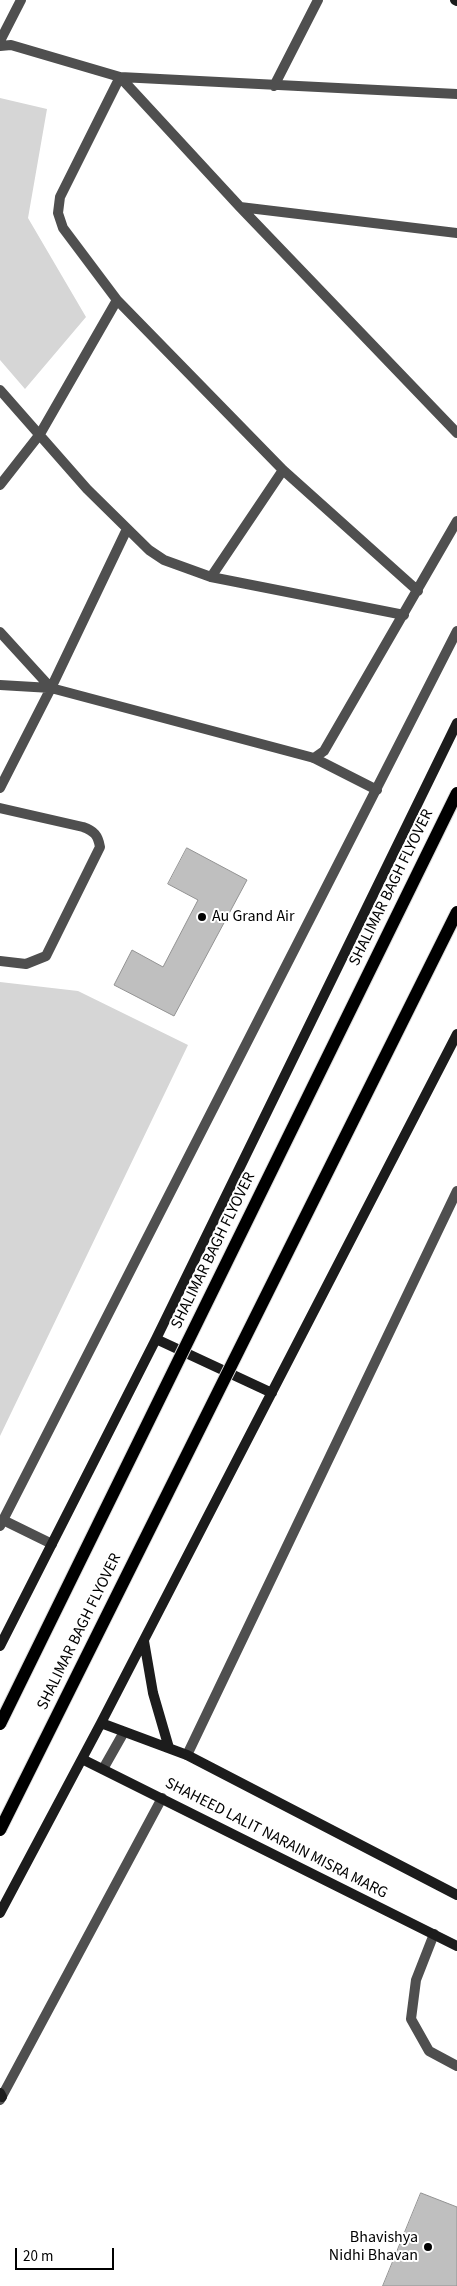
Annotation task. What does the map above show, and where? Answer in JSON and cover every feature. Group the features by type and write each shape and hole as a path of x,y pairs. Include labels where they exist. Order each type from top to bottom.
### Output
{"main road":[{"name":"SHALIMAR BAGH FLYOVER","path":"0,1724 457,792"},
{"name":"SHALIMAR BAGH FLYOVER","path":"0,1830 457,912"}],"street":[{"path":"0,41 21,0"},
{"path":"274,86 318,0"},
{"path":"0,46 11,45 120,78 457,94"},
{"path":"120,78 240,207 457,433"},
{"path":"120,78 60,197 58,213 63,228 117,300 283,470 418,591"},
{"path":"240,207 457,233"},
{"path":"0,485 40,434 117,300"},
{"path":"0,390 87,489 149,550 164,560 211,576 404,615"},
{"path":"211,576 283,470"},
{"path":"314,758 324,751 457,521"},
{"path":"0,788 51,688 127,528"},
{"path":"52,1544 2,1523 457,631"},
{"path":"0,632 51,688"},
{"path":"0,684 51,688 314,758 377,790"},
{"path":"0,1646 156,1339 457,723"},
{"path":"0,808 94,831 100,847 46,956 26,964 0,961"},
{"path":"0,1913 144,1641 457,1034"},
{"path":"187,1755 457,1191"},
{"path":"156,1339 272,1393"},
{"path":"144,1641 154,1693 169,1748"},
{"name":"SHAHEED LALIT NARAIN MISRA MARG","path":"101,1723 187,1755 457,1895"},
{"path":"103,1769 124,1732"},
{"name":"SHAHEED LALIT NARAIN MISRA MARG","path":"82,1759 457,1946"},
{"path":"1,2097 162,1798"},
{"path":"434,1934 416,1980 411,2019 429,2051 457,2066"}],"shaded area":[{"path":"0,98 47,109 28,218 86,317 25,389 0,360"},
{"path":"0,982 78,991 188,1045 0,1436"}],"building":[{"path":"187,848 247,880 174,1016 114,985 132,950 163,967 198,900 168,884"},
{"name":"Bhavishya Nidhi Bhavan","path":"421,2193 457,2207 457,2286 383,2286"}],"place":[{"name":"Au Grand Air","path":"202,917"},
{"name":"Bhavishya Nidhi Bhavan","path":"428,2247"}]}
